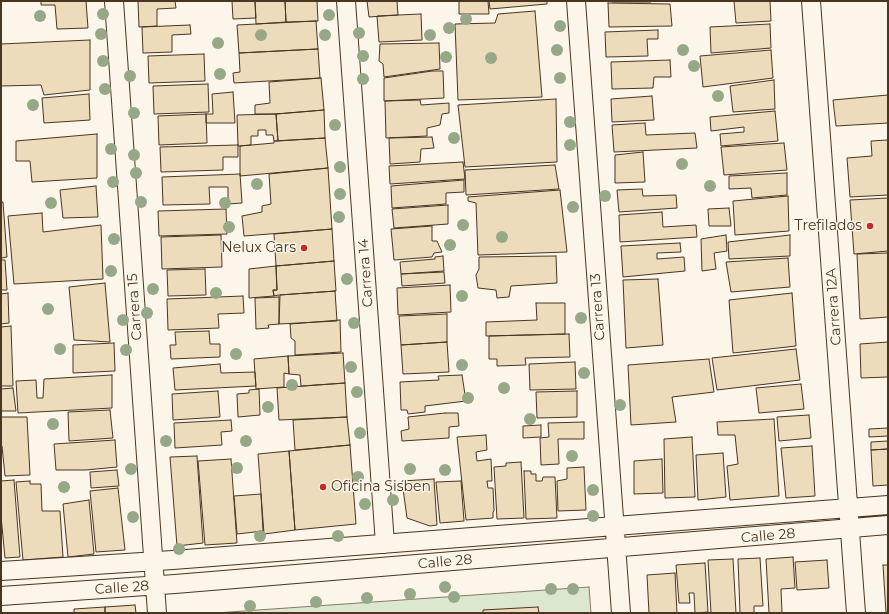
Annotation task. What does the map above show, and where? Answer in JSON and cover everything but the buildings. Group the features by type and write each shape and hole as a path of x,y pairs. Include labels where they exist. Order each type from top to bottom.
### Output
{"street":[{"name":"Carrera 15","path":"114,1 152,562 157,613"},
{"name":"Carrera 14","path":"346,1 385,544"},
{"name":"Carrera 13","path":"576,1 621,613"},
{"name":"Carrera 12A","path":"811,1 856,613"},
{"name":"Calle 28","path":"1,571 152,562 888,505"},
{"name":"Calle 28","path":"1,596 154,586 888,525"}],"green space":[{"path":"589,587 591,613 215,613"}],"place":[{"name":"Trefilados","path":"870,226"},
{"name":"Nelux Cars","path":"304,248"},
{"name":"Oficina Sisben","path":"323,487"}]}
